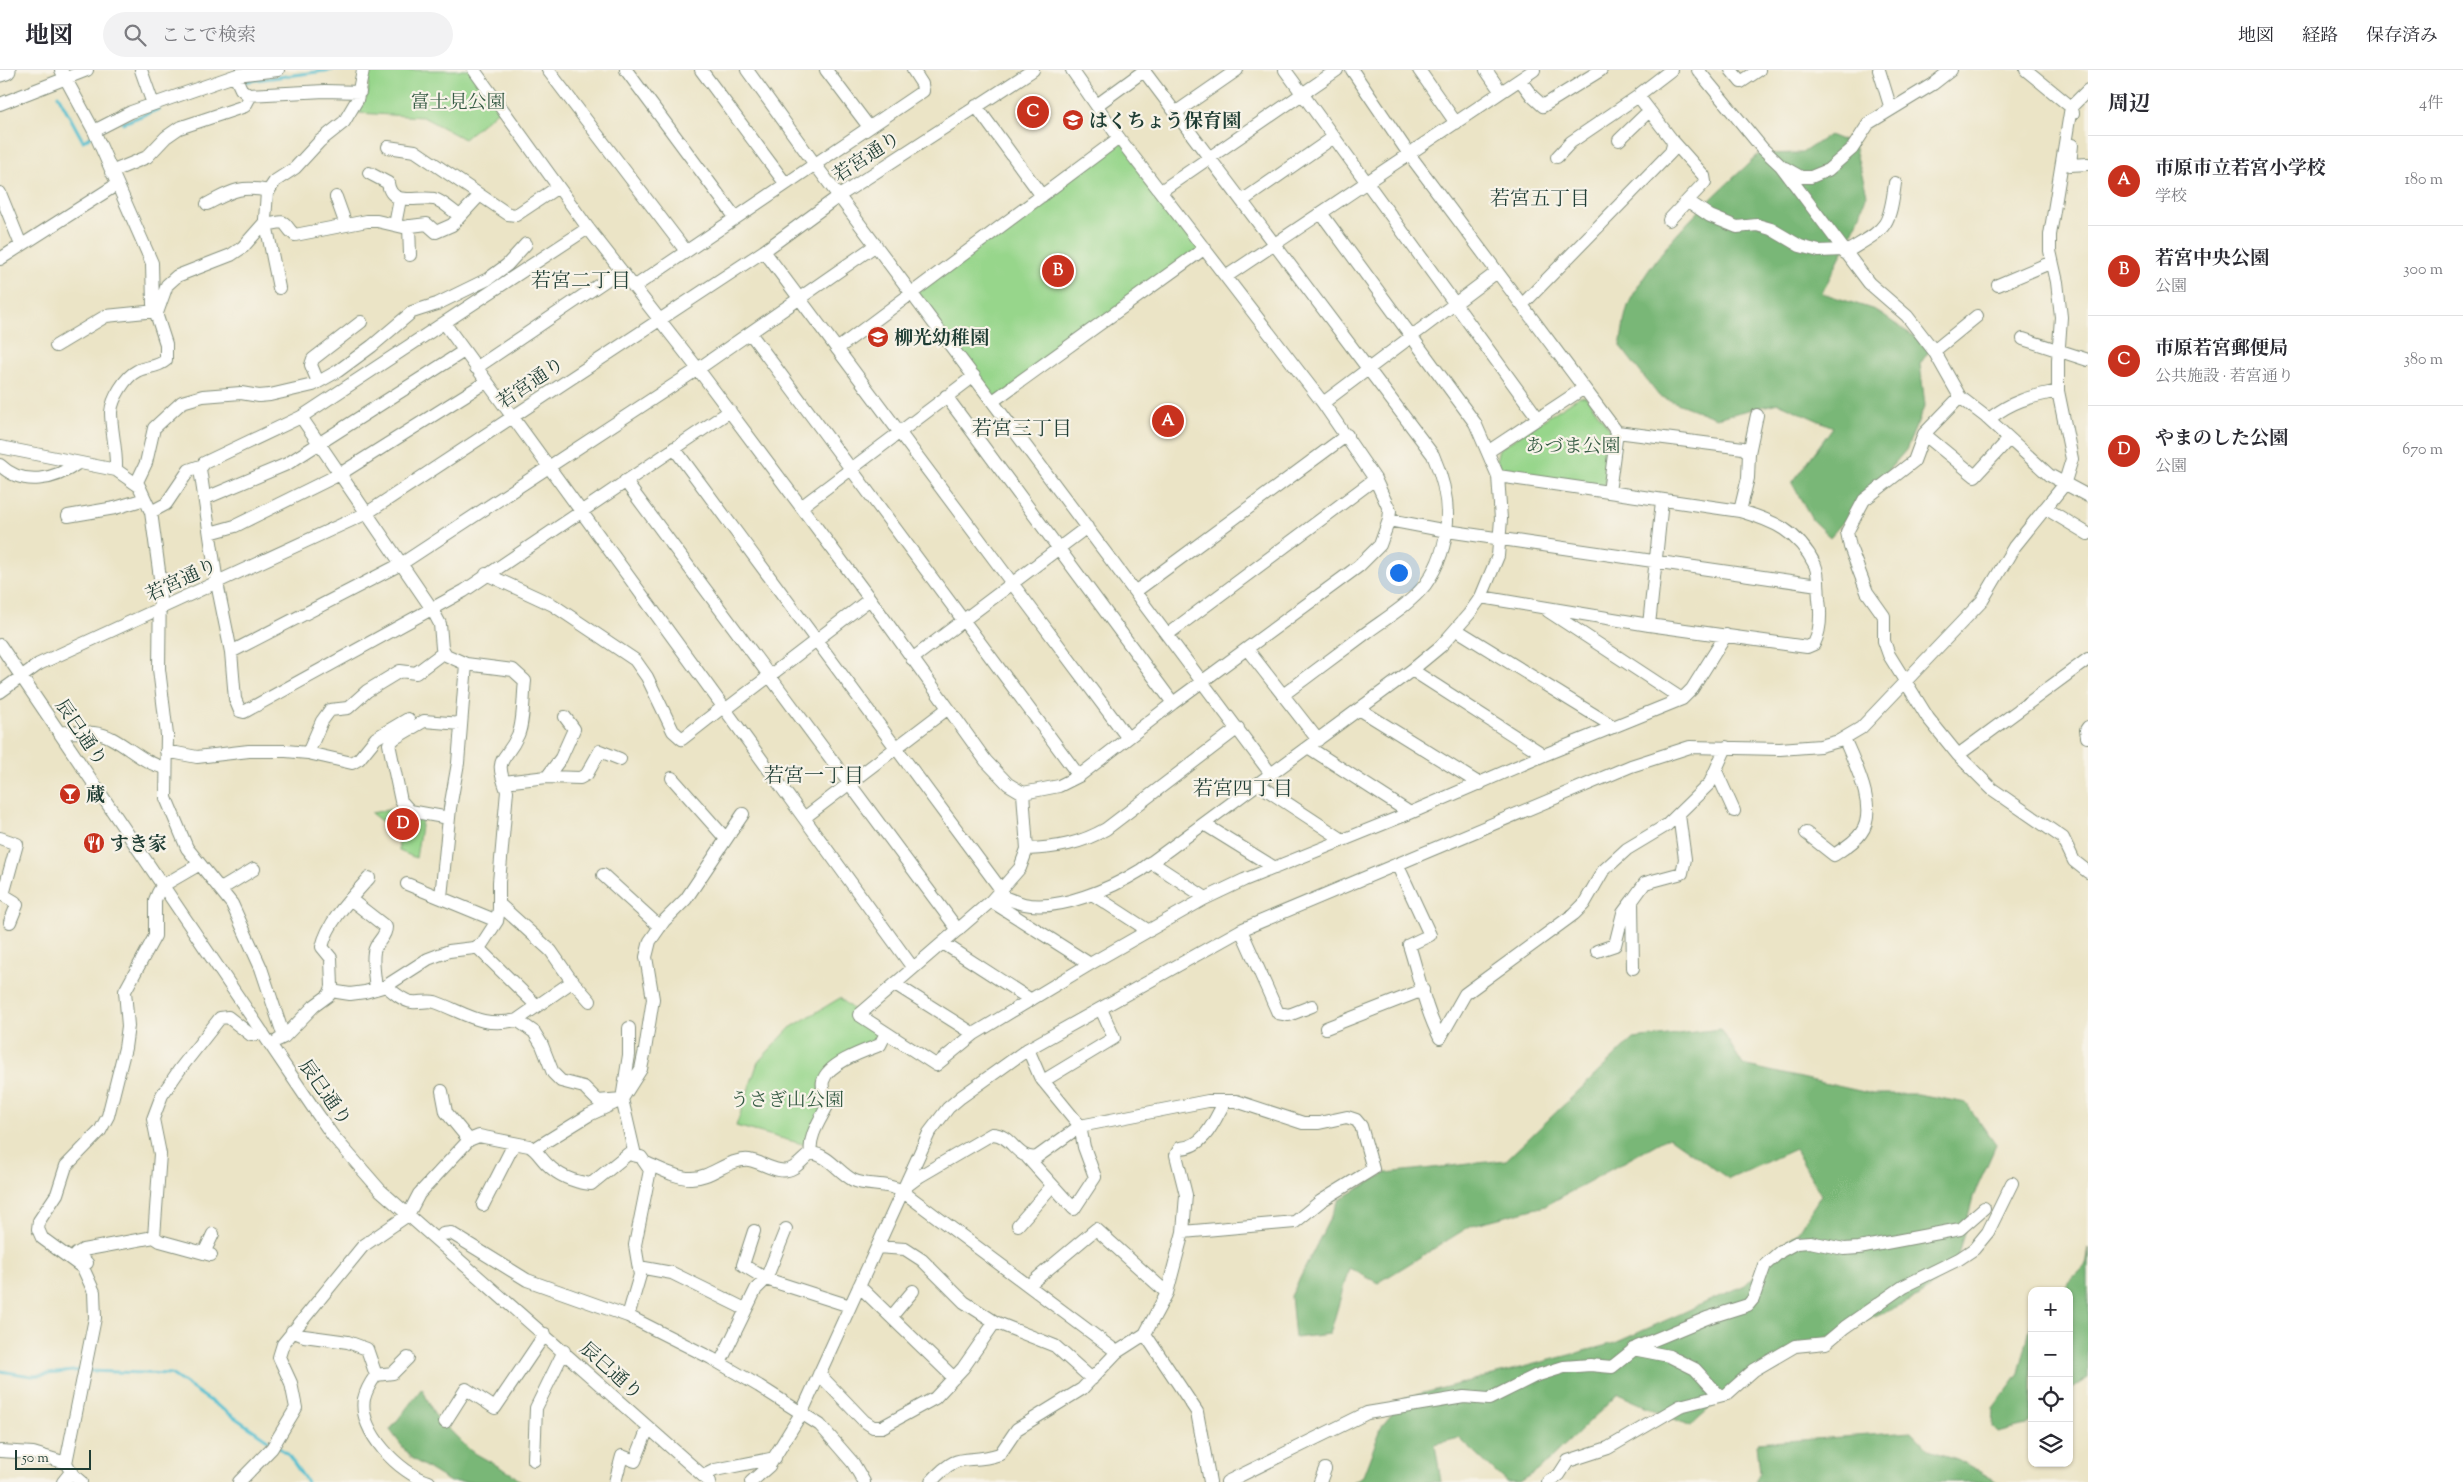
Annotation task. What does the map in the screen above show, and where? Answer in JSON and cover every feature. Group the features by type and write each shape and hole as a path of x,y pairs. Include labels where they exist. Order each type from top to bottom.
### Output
{"highway":[{"path":"0,72 6,70"}],"street":[{"path":"0,104 63,75 87,70"},
{"path":"141,70 153,104"},
{"path":"94,131 153,104 235,76 278,70"},
{"path":"279,288 266,223 269,191 275,181 295,168 320,141 344,122 360,92 363,70"},
{"path":"474,70 588,228 730,411 986,761 1008,784 1023,793 1059,786 1079,776 1127,737 1359,566 1380,545 1389,520 1390,511 1376,479 1324,403 1119,138 1072,70"},
{"path":"548,70 686,251"},
{"path":"626,70 735,217"},
{"path":"701,70 785,183"},
{"path":"747,70 814,163 1271,774"},
{"path":"826,70 868,127"},
{"path":"634,287 814,163 923,92 922,84 913,70"},
{"name":"若宮通り","path":"0,692 40,664 366,513 764,251 839,196 1033,70"},
{"path":"1175,113 1237,70"},
{"path":"1285,70 1538,418"},
{"path":"1160,191 1337,70"},
{"path":"1352,70 1409,154 1618,432 1742,448 1749,453"},
{"path":"1419,70 1456,123"},
{"path":"1486,70 1501,92"},
{"path":"1227,276 1534,70"},
{"path":"1520,80 1532,96 1543,106 1600,70"},
{"path":"1557,157 1572,142 1640,95 1671,70"},
{"path":"1698,70 1762,148 1781,166 1869,284 1907,316 1934,351 1960,397 1989,419 2049,476 2088,496"},
{"path":"1731,70 1741,82 1759,70"},
{"path":"1879,70 1891,109"},
{"path":"1781,166 1801,177 1811,177 1828,170 1852,149 1869,123 1933,84 1951,70"},
{"path":"2026,70 2071,107 2075,117 2070,165 2088,164"},
{"path":"1097,105 1144,71 1433,455 1446,492 1447,531 1441,554 1424,585 1402,606 1283,695"},
{"path":"63,75 94,131 116,185 152,263 153,304 168,355 160,365 137,371 126,381 118,394 111,411 116,450 116,470"},
{"path":"235,76 241,89 251,95 325,91 360,92"},
{"path":"751,1482 775,1458 802,1412 929,1133 948,1108 1028,1049 1241,930 1670,752 1690,747 1780,749 1820,746 1844,738 1861,728 1982,601 2014,547 2064,485 2070,468 2071,450 2058,391 2058,350 2061,317 2052,262 2050,235 2071,107 2088,90"},
{"path":"111,172 147,157 166,137 180,128 245,106 251,95"},
{"path":"1640,95 1639,97 1649,111 1704,176 1705,182 1703,186 1669,220"},
{"path":"976,106 1042,196"},
{"path":"1619,140 1649,111"},
{"path":"1242,201 1334,137"},
{"path":"837,349 1119,138"},
{"path":"1522,305 1671,152 1674,145 1672,140"},
{"path":"388,146 415,152 508,214 516,215 558,187"},
{"path":"369,173 388,184 389,192 400,199 433,199 460,216"},
{"path":"1688,201 1710,216 1737,226 1757,224 1771,229 1800,246 1819,251 1844,251 1873,235 1888,222 1895,183"},
{"path":"0,259 116,185"},
{"path":"207,204 232,191 249,187 269,191"},
{"path":"0,193 21,245"},
{"path":"156,312 167,285 177,276 231,255 243,247 266,223 283,221 287,223 295,235 377,221 408,226 428,224 436,232 442,231 460,216 479,196"},
{"path":"336,197 346,225"},
{"path":"395,225 400,199"},
{"path":"997,896 1026,904 1055,903 1092,894 1114,886 1204,824 1412,670 1457,630 1481,598 1498,556 1500,538 1501,519 1498,476 1489,451 1475,423 1413,335 1321,213"},
{"path":"408,226 410,255"},
{"path":"151,512 166,504 189,470 302,417 588,228"},
{"path":"136,484 146,463 154,428 182,402 203,396 241,393 259,396 270,395 318,382 338,371 372,346 412,312 436,304 488,279 507,265 526,244"},
{"path":"231,652 401,564 750,334 876,245"},
{"path":"993,401 1205,248"},
{"path":"764,251 1127,737"},
{"path":"1998,285 2052,262"},
{"path":"476,368 621,270"},
{"path":"1324,403 1497,272"},
{"path":"56,346 106,316 156,312"},
{"path":"1934,351 1977,316"},
{"path":"318,382 312,364 313,359 361,322"},
{"path":"444,324 913,968"},
{"path":"750,334 1079,776"},
{"path":"2023,339 2088,360"},
{"path":"206,498 287,464 464,351"},
{"path":"801,507 974,376"},
{"path":"210,533 235,526 340,474 486,382"},
{"path":"1489,451 1584,388"},
{"path":"1989,419 2006,406 2024,398 2058,391"},
{"path":"946,396 1173,703"},
{"path":"1960,397 1924,434 1914,461 1864,500 1847,532 1867,592 1884,616 1884,641 1889,655 1900,676 1906,680 1928,718 1958,755 1992,789 2063,838 2074,861 2088,872"},
{"path":"203,465 200,469 206,498 217,583 231,652 235,699 237,708 244,712 432,609 730,411"},
{"path":"1740,511 1748,478 1749,453 1757,415"},
{"path":"302,417 432,609 440,624 444,652"},
{"path":"1609,492 1618,432"},
{"path":"1924,434 1975,476 2009,439"},
{"path":"1136,592 1347,435"},
{"path":"0,447 116,470 136,484 145,499 151,512 160,578 158,610 159,669 167,735 166,798 186,848 232,904 247,935 284,1037"},
{"path":"674,448 896,748 997,896 1090,964"},
{"path":"0,466 14,476 25,479 44,478 65,472 78,463"},
{"path":"1481,598 1649,625 1807,647 1814,644 1821,615 1816,566 1789,531 1770,520 1740,511 1498,476"},
{"path":"1168,634 1376,479"},
{"path":"625,481 958,930"},
{"path":"68,516 108,510 145,499"},
{"path":"1649,625 1662,500"},
{"path":"2045,508 2088,534"},
{"path":"1389,520 1447,531 1818,585"},
{"path":"912,659 1087,527"},
{"path":"486,574 553,605 635,660 647,677 673,731 682,739 870,600"},
{"path":"1544,609 1682,699"},
{"path":"1457,630 1614,727"},
{"path":"1023,793 1027,849 1020,868 997,896 859,1015 936,1065 974,1034 1090,964 1206,898 1244,880 1682,699 1692,689 1726,635"},
{"name":"辰巳通り","path":"0,646 333,1136 380,1190 545,1334 706,1479"},
{"path":"1248,649 1283,695 1313,744 1410,813"},
{"path":"331,991 350,994 381,987 428,959 449,951 477,947 482,944 496,921 499,904 499,882 507,791 500,773 501,763 519,734 525,681 513,670 466,664 444,652"},
{"path":"308,753 322,721 330,710 348,708 367,691 400,671 416,673 444,652"},
{"path":"1958,755 2088,659"},
{"path":"440,897 449,818 458,763 466,664"},
{"path":"1412,670 1544,755"},
{"path":"804,818 947,709"},
{"path":"1359,710 1480,784"},
{"path":"547,777 560,758 574,729 566,717"},
{"path":"166,751 197,758 249,751 308,753 352,763 360,760 376,738 408,720"},
{"path":"449,818 410,811 406,808 401,801 389,744 395,738 424,721 461,724"},
{"path":"1027,849 1060,848 1089,839 1106,830 1238,728"},
{"path":"60,732 101,734 110,737 154,766 166,768"},
{"path":"1806,833 1834,855 1862,833 1868,815 1866,800 1858,771 1844,738"},
{"path":"1397,864 1430,935 1409,945 1423,990 1428,1014 1440,1038 1465,994 1574,914 1584,904 1596,880 1609,866 1627,849 1656,834 1710,784 1726,747"},
{"path":"504,782 547,777 580,778 587,774 600,751 620,759"},
{"path":"1716,771 1734,811"},
{"path":"672,778 726,839"},
{"path":"1258,784 1343,840"},
{"path":"534,1149 589,1114 622,1099 641,1070 652,999 646,957 650,941 660,927 686,899 743,814"},
{"path":"1597,951 1615,945 1623,913 1645,883 1682,873 1685,859 1678,815"},
{"path":"1204,824 1275,868"},
{"path":"0,838 17,844 2,894 15,902 17,906 10,922"},
{"path":"1151,862 1206,898"},
{"path":"63,1482 69,1467 95,1318 94,1292 83,1268 42,1238 38,1228 40,1221 57,1194 66,1166 100,1131 108,1116 125,1048 128,1026 125,991 155,936 155,900 162,886 200,864"},
{"path":"221,889 254,869"},
{"path":"603,875 660,927"},
{"path":"270,1044 284,1037 314,1006 329,995 331,991 331,958 322,947 324,938 350,899 369,878"},
{"path":"407,884 496,921"},
{"path":"1092,894 1149,930"},
{"path":"350,899 386,926 386,933 375,948 373,955 381,987 411,1002 433,1001 474,1019 517,1020 573,981"},
{"path":"1632,901 1633,968"},
{"path":"499,904 551,951 590,1001"},
{"path":"1241,930 1278,1013 1289,1014 1312,1006"},
{"path":"943,943 1031,1000"},
{"path":"477,947 537,1006"},
{"path":"895,984 974,1034"},
{"path":"1326,1028 1423,990"},
{"path":"1043,1081 1114,1038 1101,1009"},
{"path":"154,1237 160,1154 153,1119 162,1095 220,1018 228,1017 251,1035 263,1033"},
{"path":"517,1020 534,1032 542,1045 553,1073 561,1081 584,1087 598,1101 622,1099"},
{"path":"629,1028 629,1055 622,1099 635,1155"},
{"path":"811,1153 810,1146 814,1131 828,1104 823,1081 830,1070 854,1056 880,1045 886,1033"},
{"path":"902,1191 920,1176 992,1134 999,1134 1010,1141 1027,1157 1074,1209 1094,1177 1084,1147 1080,1126 1043,1081 1028,1049"},
{"path":"442,1092 446,1112 469,1140"},
{"path":"1027,1157 1037,1157 1080,1126 1208,1100 1236,1101 1263,1108 1303,1123 1320,1124 1346,1117 1356,1120 1362,1126 1373,1169 1321,1201 1295,1222 1183,1232"},
{"path":"931,1482 947,1465 957,1459 980,1458 1000,1454 1017,1428 1082,1389 1117,1352 1145,1334 1167,1293 1183,1232 1186,1195 1176,1155 1180,1148 1188,1148 1204,1138 1224,1101"},
{"path":"239,1482 272,1448 296,1408 291,1384 279,1357 283,1344 292,1331 363,1246 408,1215 419,1194 469,1140 479,1136 528,1146 534,1149 547,1165 557,1172 572,1181 591,1184 628,1154 635,1155 646,1162 689,1178 703,1177 736,1162 749,1160 776,1170 787,1170 811,1153 819,1154 854,1181 891,1185 902,1191 1117,1352"},
{"path":"483,1205 514,1144"},
{"path":"628,1316 638,1286 635,1245 648,1186 650,1170 646,1162"},
{"path":"1548,1482 1559,1475 1568,1461 1608,1448 1680,1406 1727,1394 1754,1370 1795,1346 1826,1343 1845,1327 1904,1286 1959,1259 1974,1249 1988,1232 2012,1183"},
{"path":"1018,1225 1052,1186"},
{"path":"1226,1482 1367,1413 1464,1397 1488,1399 1535,1376 1564,1368 1590,1365 1612,1367 1634,1349 1707,1318 1748,1305 1753,1299 1765,1265 1781,1251 1796,1243 1810,1242 1844,1249 1859,1248 1960,1229 1984,1208"},
{"path":"720,1363 745,1309 756,1289 766,1279 786,1229"},
{"path":"1029,1285 1096,1230 1167,1293"},
{"path":"754,1231 743,1265 766,1279 850,1306"},
{"path":"438,1241 443,1234 451,1233 527,1280 628,1316 720,1363 802,1412 820,1425 853,1463 864,1482"},
{"path":"154,1237 160,1242 207,1254 213,1234"},
{"path":"87,1275 90,1265 76,1254 84,1250 154,1237"},
{"path":"877,1247 905,1249 922,1260 964,1302 995,1322 1055,1346 1092,1379"},
{"path":"638,1267 672,1273 745,1309"},
{"path":"859,1286 954,1378"},
{"path":"892,1316 913,1292"},
{"path":"819,1374 872,1427 882,1427 935,1398 954,1378 995,1322"},
{"path":"292,1331 304,1336 348,1342 367,1350 376,1375 364,1397 367,1423 381,1446 396,1463 418,1479 429,1482"},
{"path":"445,1422 466,1389 495,1408 545,1334"},
{"path":"1145,1334 1197,1412 1210,1482"},
{"path":"1634,1349 1669,1356 1695,1369 1719,1395"},
{"path":"534,1460 536,1408 564,1351"},
{"path":"376,1375 393,1373 408,1358"},
{"path":"615,1482 622,1456 635,1461 648,1428"},
{"path":"0,1451 33,1453 69,1467 81,1482"},
{"path":"706,1479 715,1470 775,1458"},
{"path":"1320,1482 1325,1469"}],"green space":[{"name":"富士見公園","path":"387,70 474,70 501,108 464,139 423,117 359,113 368,93 369,72"},
{"path":"1829,135 1854,145 1867,194 1857,223 1822,293 1875,310 1931,348 1920,364 1925,405 1906,450 1830,537 1812,520 1792,483 1833,427 1778,403 1716,418 1659,396 1620,346 1630,301 1656,260 1688,222 1759,154 1802,153"},
{"path":"1119,138 1205,248 993,401 912,294"},
{"name":"あづま公園","path":"1580,396 1586,397 1612,432 1605,485 1505,473 1498,462 1499,449"},
{"path":"406,807 423,813 416,858 399,851 398,834 371,813"},
{"name":"うさぎ山公園","path":"840,998 859,1015 886,1033 829,1070 823,1081 828,1104 810,1146 736,1126 758,1062 790,1028"},
{"path":"1721,1029 1743,1065 1873,1094 1918,1094 1966,1103 1996,1145 1973,1197 1955,1267 1920,1296 1751,1371 1690,1426 1618,1394 1538,1471 1520,1482 1506,1482 1459,1438 1435,1444 1441,1482 1352,1482 1363,1476 1382,1426 1405,1398 1615,1343 1745,1285 1799,1230 1821,1195 1795,1149 1729,1179 1669,1137 1545,1206 1472,1225 1378,1283 1349,1268 1330,1334 1295,1338 1291,1296 1339,1200 1386,1173 1506,1160 1633,1039"},
{"path":"2088,1248 2088,1378 2073,1387 2073,1287 2065,1287 2085,1266"},
{"path":"2028,1336 2028,1424 1997,1432 1992,1427 1993,1408 2019,1373"},
{"path":"422,1388 434,1414 471,1451 512,1474 521,1482 450,1482 411,1458 390,1430"},
{"path":"1912,1432 1929,1450 1959,1460 1998,1482 1755,1482 1760,1473 1757,1443"}],"waterway":[{"path":"241,82 332,70"},
{"path":"58,95 83,141 92,136"},
{"path":"123,123 159,109"},
{"path":"0,1371 32,1376 81,1370"},
{"path":"87,1371 171,1374 272,1443"},
{"path":"277,1447 287,1453 307,1482"}],"place":[{"name":"市原若宮郵便局","path":"1033,112"},
{"name":"はくちょう保育園","path":"1073,120"},
{"name":"若宮中央公園","path":"1058,271"},
{"name":"柳光幼稚園","path":"878,337"},
{"name":"市原市立若宮小学校","path":"1168,421"},
{"name":"蔵","path":"70,794"},
{"name":"やまのした公園","path":"403,824"},
{"name":"すき家","path":"94,843"}],"district":[{"name":"若宮五丁目","path":"1540,198"},
{"name":"若宮二丁目","path":"581,280"},
{"name":"若宮三丁目","path":"1022,428"},
{"name":"若宮一丁目","path":"814,775"},
{"name":"若宮四丁目","path":"1243,788"}]}
